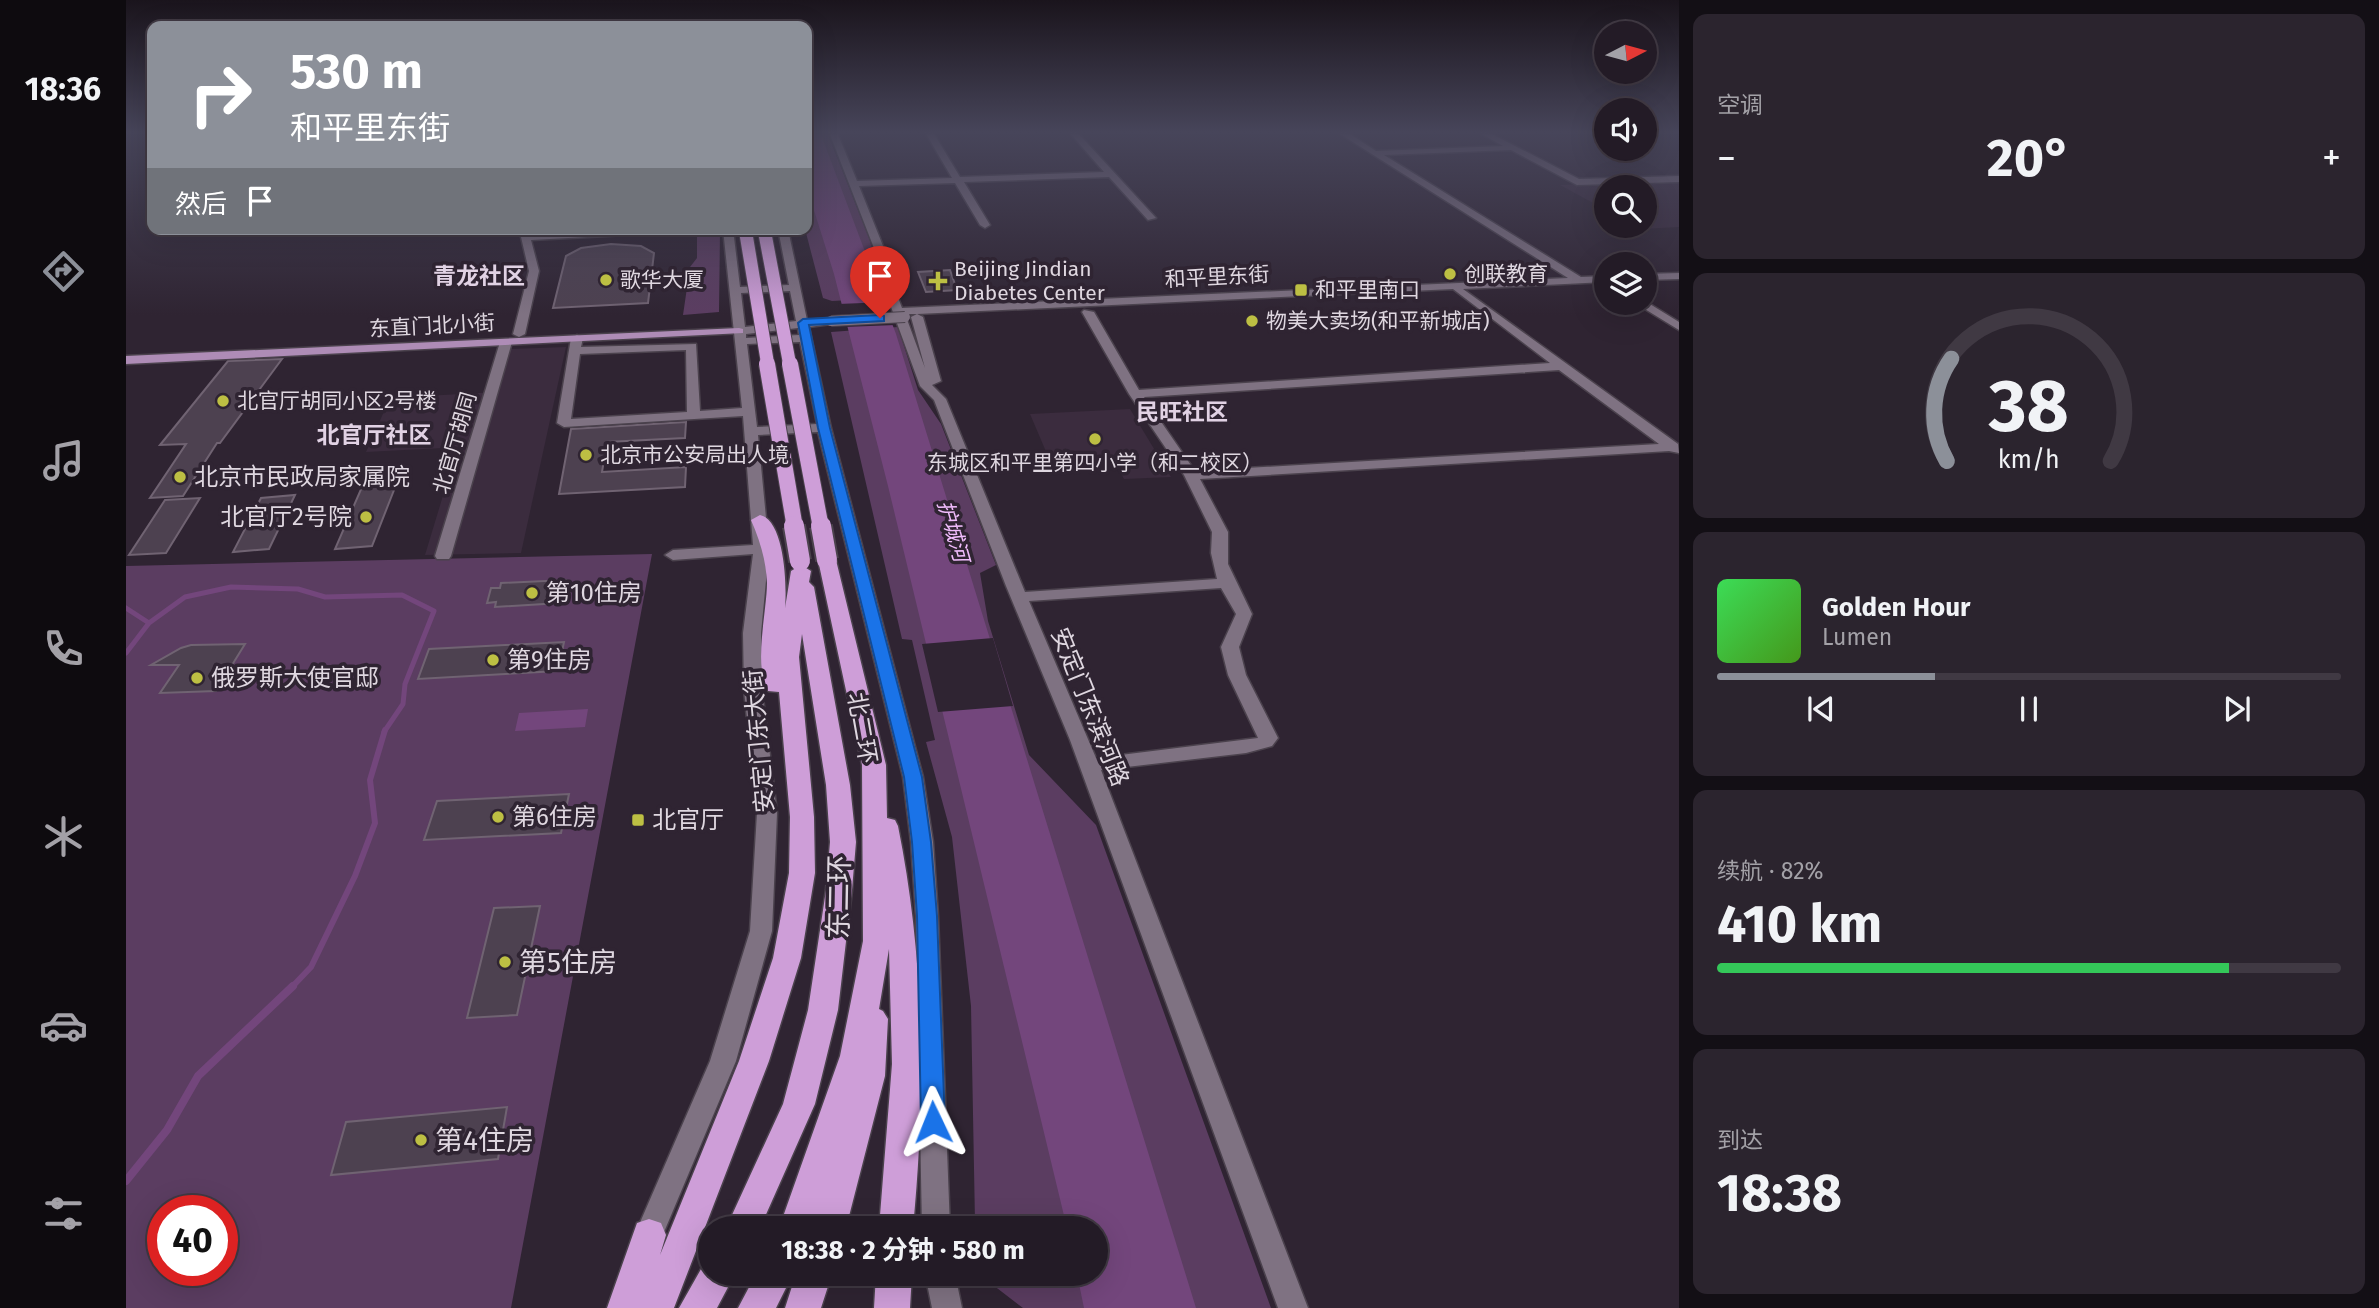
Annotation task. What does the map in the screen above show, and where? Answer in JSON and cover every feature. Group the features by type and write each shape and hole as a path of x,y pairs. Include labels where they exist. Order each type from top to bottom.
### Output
{"highway":[{"name":"北二环","path":"746,235 838,785 843,842 823,1010 799,1104 748,1216"},
{"name":"东二环","path":"765,235 827,560 874,765 877,941 855,1055 800,1216"},
{"path":"760,520 772,550 776,588 773,649 775,681 794,760"},
{"path":"656,1308 754,1061 787,958 802,873 802,817 794,760 788,657 800,566"},
{"path":"874,765 894,866 905,970 908,1043 897,1216"},
{"path":"833,1216 870,1076 877,941"},
{"path":"625,1308 649,1236"},
{"path":"697,1308 710,1286"},
{"path":"756,1308 768,1286"},
{"path":"803,1308 810,1286"},
{"path":"892,1308 893,1286"}],"main road":[{"name":"东直门北小街","path":"126,360 512,338 739,332"},
{"name":"东直门北小街","path":"512,338 576,344 739,332"},
{"name":"东直门北小街","path":"126,351 311,348"}],"street":[{"name":"安定门东滨河路","path":"857,193 884,261 881,267 926,386 940,399 1018,597 1089,765 1293,1308"},
{"path":"966,193 985,225"},
{"path":"1128,193 1151,218"},
{"path":"1439,193 1579,280"},
{"name":"北官厅胡同","path":"443,556 534,271 527,235"},
{"name":"安定门东大街","path":"608,1308 649,1236 723,1061 761,931 767,813 753,690 752,633 761,549 760,520 728,235"},
{"path":"784,235 824,428 913,777 922,842 927,916 936,1216"},
{"path":"729,244 785,242"},
{"path":"884,261 910,314 940,399"},
{"path":"1657,279 1679,278"},
{"name":"和平里东街","path":"804,326 830,318 1594,281"},
{"name":"和平里东街","path":"910,314 1594,282"},
{"path":"734,290 795,287"},
{"path":"1458,290 1676,450"},
{"path":"1088,312 1135,394 1191,475 1220,532 1217,542 1226,583 1244,614 1230,647 1237,675 1268,738 1265,742 1246,747 1089,765"},
{"path":"1657,313 1679,327"},
{"path":"739,332 804,326"},
{"path":"739,332 804,326"},
{"path":"694,415 692,346 576,344 564,423 747,412"},
{"path":"1135,394 1561,366"},
{"path":"750,431 824,428"},
{"path":"1191,475 1676,450"},
{"path":"673,555 761,549"},
{"path":"1018,597 1226,583"},
{"path":"942,1286 947,1308"}],"shaded area":[{"path":"812,193 851,193 888,298 832,301 823,298 807,235 812,235"},
{"path":"1575,193 1594,193 1594,203"},
{"path":"1657,193 1679,193 1679,227 1657,228"},
{"path":"697,235 720,235 719,312 683,315 690,267 697,258"},
{"path":"898,327 918,390 941,424 996,565 980,573 988,621 1029,755 1096,825 1271,1308 1023,1308 994,1286 1108,1286 1108,1216 975,1216 971,1006 952,837 926,742 935,740 912,640 902,639 831,332"},
{"path":"566,347 521,553 425,555 455,456 441,456 443,448 366,452 390,398 496,392 510,349"},
{"name":"东城区和平里第四小学（和二校区）","path":"1130,409 1171,477 1124,479 1116,465 1053,468 1030,414"},
{"path":"652,554 511,1308 126,1308 126,566"}],"water":[{"name":"护城河","path":"812,193 843,193 896,334 1196,1308 1084,1308 1079,1286 1108,1286 1108,1216 1064,1216 888,486 834,274 812,204"},
{"path":"588,709 585,727 515,731 519,713"}],"pier":[{"path":"888,302 896,325 844,327 838,304"},
{"path":"993,638 1013,706 938,712 922,644"}],"building":[{"name":"歌华大厦","path":"611,244 641,246 654,253 648,303 553,308 566,256 581,248"},
{"name":"Beijing Jindian Diabetes Center","path":"950,270 957,290 926,292 918,272"},
{"name":"北官厅胡同小区2号楼","path":"282,359 220,443 217,443 183,496 150,498 186,444 160,445 228,361"},
{"name":"北京市公安局出人境","path":"686,422 685,438 607,442 602,472 686,467 685,487 559,494 571,429"},
{"name":"北官厅2号院","path":"396,485 372,546 335,549 362,487"},
{"path":"295,495 269,549 233,552 261,498"},
{"path":"200,498 166,553 129,555 165,500"},
{"name":"第10住房","path":"566,580 560,603 495,607 496,602 487,603 491,588 500,588 501,583"},
{"name":"第9住房","path":"564,642 558,671 418,679 429,649"},
{"name":"俄罗斯大使官邸","path":"245,644 216,691 160,693 179,665 151,665 191,645"},
{"name":"第6住房","path":"569,794 561,833 424,840 437,801"},
{"name":"第5住房","path":"540,906 517,1015 467,1018 494,908"},
{"name":"第4住房","path":"507,1107 498,1159 331,1175 346,1122"}],"waterway":[{"path":"149,623 185,597 231,587 298,589 325,597 402,595 434,611 405,684 403,704 385,731"},
{"path":"126,608 149,623"},
{"path":"126,653 149,623"},
{"path":"292,987 311,967 355,876 375,823 370,780 385,731"},
{"path":"126,1181 167,1130 198,1076 292,987"}],"place":[{"name":"创联教育","path":"1450,274"},
{"name":"歌华大厦","path":"606,280"},
{"name":"Beijing Jindian Diabetes Center","path":"938,281"},
{"name":"和平里南口","path":"1301,290"},
{"name":"物美大卖场(和平新城店)","path":"1252,321"},
{"name":"北官厅胡同小区2号楼","path":"223,401"},
{"name":"东城区和平里第四小学（和二校区）","path":"1095,439"},
{"name":"北京市公安局出人境","path":"586,455"},
{"name":"北京市民政局家属院","path":"180,477"},
{"name":"北官厅2号院","path":"366,517"},
{"name":"第10住房","path":"532,593"},
{"name":"第9住房","path":"493,660"},
{"name":"俄罗斯大使官邸","path":"197,678"},
{"name":"第6住房","path":"498,817"},
{"name":"北官厅","path":"638,820"},
{"name":"第5住房","path":"505,962"},
{"name":"第4住房","path":"421,1140"}],"district":[{"name":"青龙社区","path":"479,276"},
{"name":"民旺社区","path":"1182,412"},
{"name":"北官厅社区","path":"374,435"}],"route":[{"path":"880,318 803,323 824,428 913,777 922,842 927,916 933,1122"}]}
